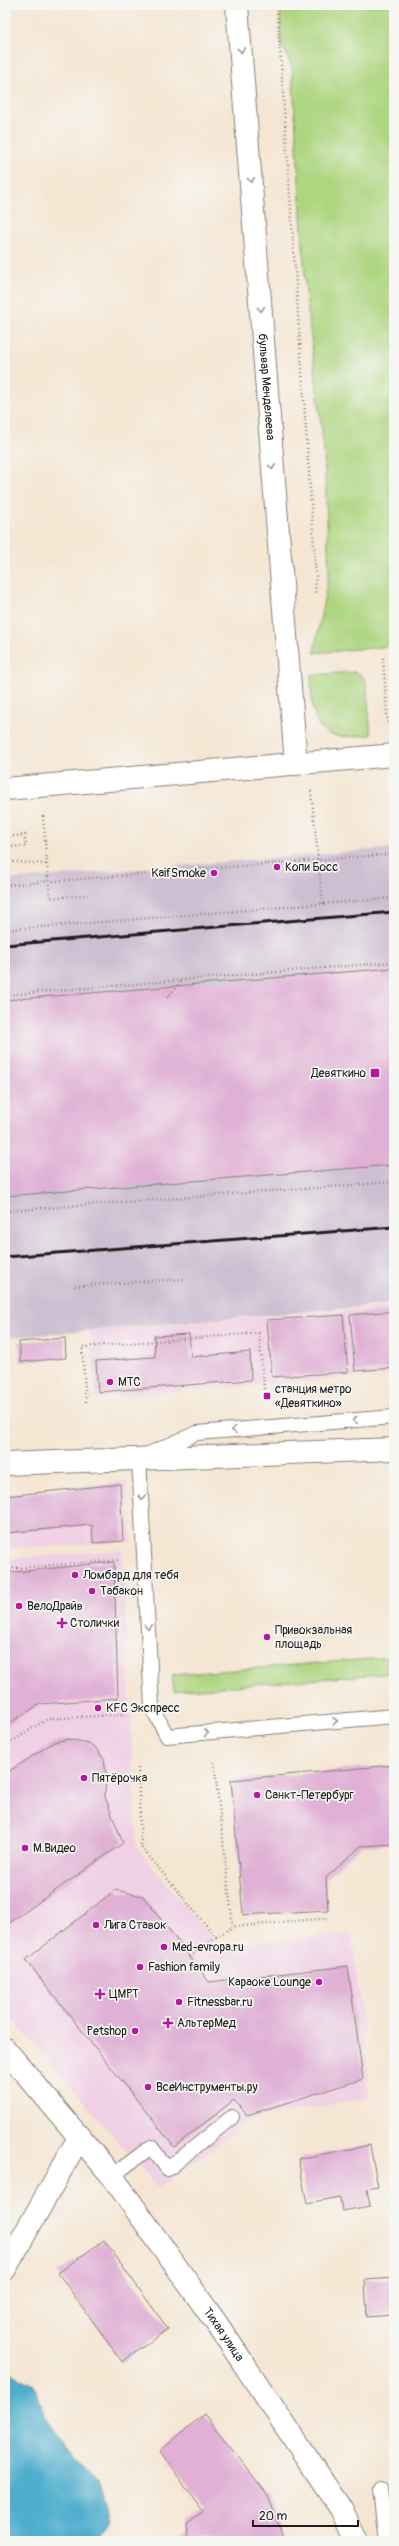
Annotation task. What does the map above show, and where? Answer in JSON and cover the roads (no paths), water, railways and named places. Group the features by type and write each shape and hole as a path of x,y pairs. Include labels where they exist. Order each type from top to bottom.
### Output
{"street":[{"name":"бульвар Менделеева","path":"238,8 296,764"},
{"path":"5,789 394,755"},
{"path":"5,1464 394,1450"},
{"name":"Тихая улица","path":"5,2049 80,2136 112,2176 217,2324 341,2509 356,2541"},
{"path":"5,2268 80,2136"}],"lane":[{"path":"394,1417 197,1433 139,1458 152,1707 167,1736 394,1716"},
{"path":"112,2176 151,2147 168,2169 232,2117"},
{"path":"380,2490 386,2541"}],"water":[{"path":"11,2373 34,2385 46,2417 73,2457 98,2481 110,2521 94,2541 5,2541 5,2374"}],"railway":[{"path":"5,945 394,912"},
{"path":"5,1257 394,1227"}],"place":[{"name":"Копи Босс","path":"277,867"},
{"name":"KaifSmoke","path":"214,873"},
{"name":"Девяткино","path":"375,1073"},
{"name":"МТС","path":"110,1382"},
{"name":"станция метро «Девяткино»","path":"267,1396"},
{"name":"Ломбард для тебя","path":"75,1575"},
{"name":"Табакон","path":"92,1591"},
{"name":"ВелоДрайв","path":"19,1606"},
{"name":"Столички","path":"62,1623"},
{"name":"Привокзальная площадь","path":"267,1637"},
{"name":"KFC Экспресс","path":"98,1708"},
{"name":"Пятёрочка","path":"84,1778"},
{"name":"Санкт-Петербург","path":"257,1795"},
{"name":"М.Видео","path":"25,1848"},
{"name":"Лига Ставок","path":"96,1925"},
{"name":"Med-evropa.ru","path":"164,1947"},
{"name":"Fashion family","path":"140,1967"},
{"name":"Караоке Lounge","path":"319,1982"},
{"name":"ЦМРТ","path":"100,1994"},
{"name":"Fitnessbar.ru","path":"179,2002"},
{"name":"АльтерМед","path":"168,2023"},
{"name":"Petshop","path":"135,2031"},
{"name":"ВсеИнструменты.ру","path":"148,2087"}]}
